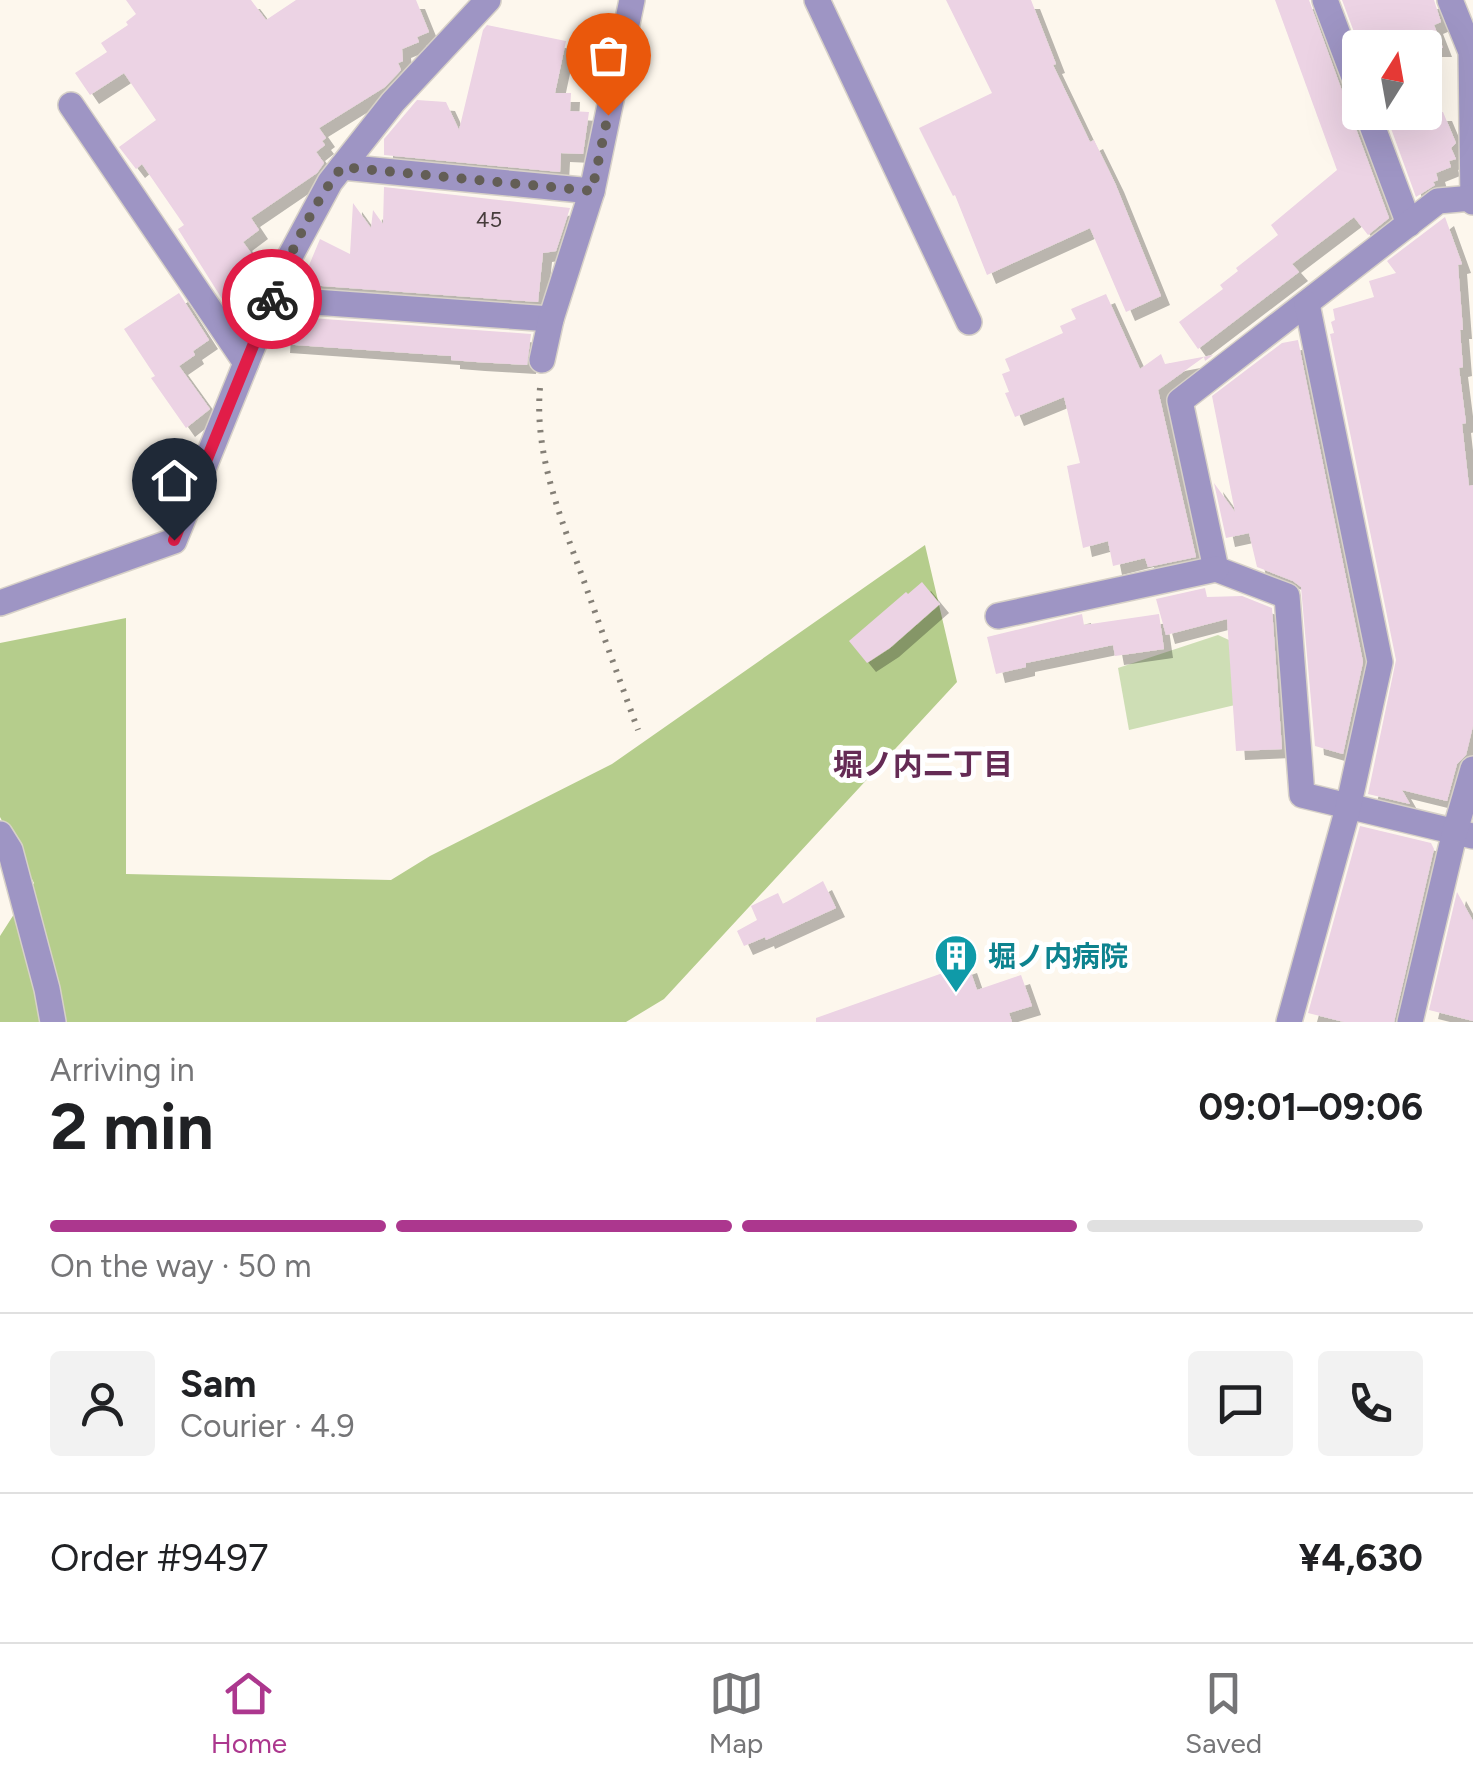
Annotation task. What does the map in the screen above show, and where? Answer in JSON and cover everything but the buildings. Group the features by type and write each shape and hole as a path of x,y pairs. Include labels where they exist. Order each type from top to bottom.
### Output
{"street":[{"path":"0,603 174,540 295,246 330,182 440,48 488,0"},
{"path":"542,360 551,319 592,191 632,0"},
{"path":"817,0 968,322"},
{"path":"1325,0 1342,46"},
{"path":"1216,570 1180,401 1438,201 1473,200 1471,52 1450,0"},
{"path":"71,105 246,363"},
{"path":"1374,130 1409,224"},
{"path":"342,167 592,191"},
{"path":"272,300 551,319"},
{"path":"1289,1022 1348,808 1380,662 1307,304"},
{"path":"998,616 1216,570 1287,596 1302,795 1464,834"},
{"path":"1410,1022 1464,834 1473,769"},
{"path":"0,834 10,850 53,1022"}],"path":[{"path":"542,360 537,413 543,456 567,536 638,730"}],"green space":[{"path":"925,545 957,682 664,999 626,1022 0,1022 0,936 34,883 0,817 0,643 126,618 126,874 391,880 430,856 612,764"},
{"path":"1218,635 1229,640 1235,705 1129,730 1118,668"}],"way so far":[{"path":"272,299 287,262 342,167 592,191 608,115"}],"place":[{"name":"堀ノ内病院","path":"956,994"}],"district":[{"name":"堀ノ内二丁目","path":"923,764"}],"route":[{"path":"174,540 272,299"}]}
